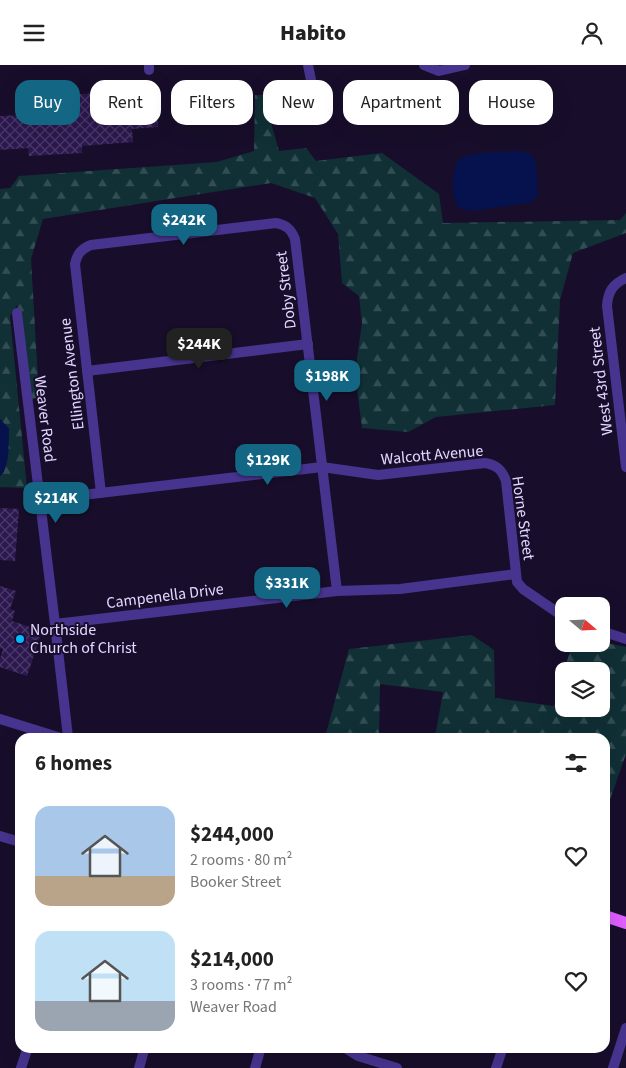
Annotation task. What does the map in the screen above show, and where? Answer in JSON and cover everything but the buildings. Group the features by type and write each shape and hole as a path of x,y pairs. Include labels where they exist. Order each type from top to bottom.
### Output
{"main road":[{"path":"610,918 626,923"}],"street":[{"path":"308,65 311,80"},
{"path":"425,66 439,71 465,65"},
{"name":"Ellington Avenue","path":"101,493 75,264 79,252 91,245 276,223 288,227"},
{"name":"Doby Street","path":"288,227 295,239 337,591"},
{"name":"West 43rd Street","path":"626,278 617,282 610,291 607,306 626,467"},
{"name":"Weaver Road","path":"17,313 56,624 68,733"},
{"path":"87,371 308,344"},
{"name":"Walcott Avenue","path":"40,500 322,467 378,475 486,463 499,468"},
{"name":"Horne Street","path":"499,468 506,481 516,574"},
{"path":"516,574 517,582 523,589 555,611"},
{"name":"Campenella Drive","path":"56,624 337,591 400,589 516,574"},
{"path":"610,634 626,639"},
{"path":"0,719 45,733"},
{"path":"0,836 15,840"},
{"path":"613,1068 626,1028"},
{"path":"21,1068 26,1053"},
{"path":"139,1068 143,1053"},
{"path":"255,1068 259,1053"},
{"path":"353,1053 397,1068"},
{"path":"496,1068 501,1053"}],"green space":[{"path":"255,95 263,95 263,125 272,125 279,151 306,148 316,161 382,153 439,194 443,223 620,220 626,213 626,233 573,253 560,300 555,405 436,417 408,432 362,428 355,373 362,323 359,296 342,283 338,234 315,198 271,183 43,219 31,259 39,397 32,399 17,305 10,316 27,488 0,487 0,476 4,472 9,429 0,419 0,189 10,188 19,176 217,162 254,151"},
{"path":"472,635 494,650 495,698 554,706 555,703 555,717 610,717 610,662 567,662 569,653 610,653 610,644 626,647 626,754 610,800 610,733 436,733 443,692 380,684 379,733 326,733 349,649"}],"shaded area":[{"path":"522,151 531,155 536,162 538,194 534,201 508,205 506,208 502,206 475,211 460,208 455,199 453,183 455,167 461,158 481,153"},
{"path":"0,419 9,429 9,448 6,466 0,476"}],"place":[{"name":"Northside Church of Christ","path":"20,639"}]}
